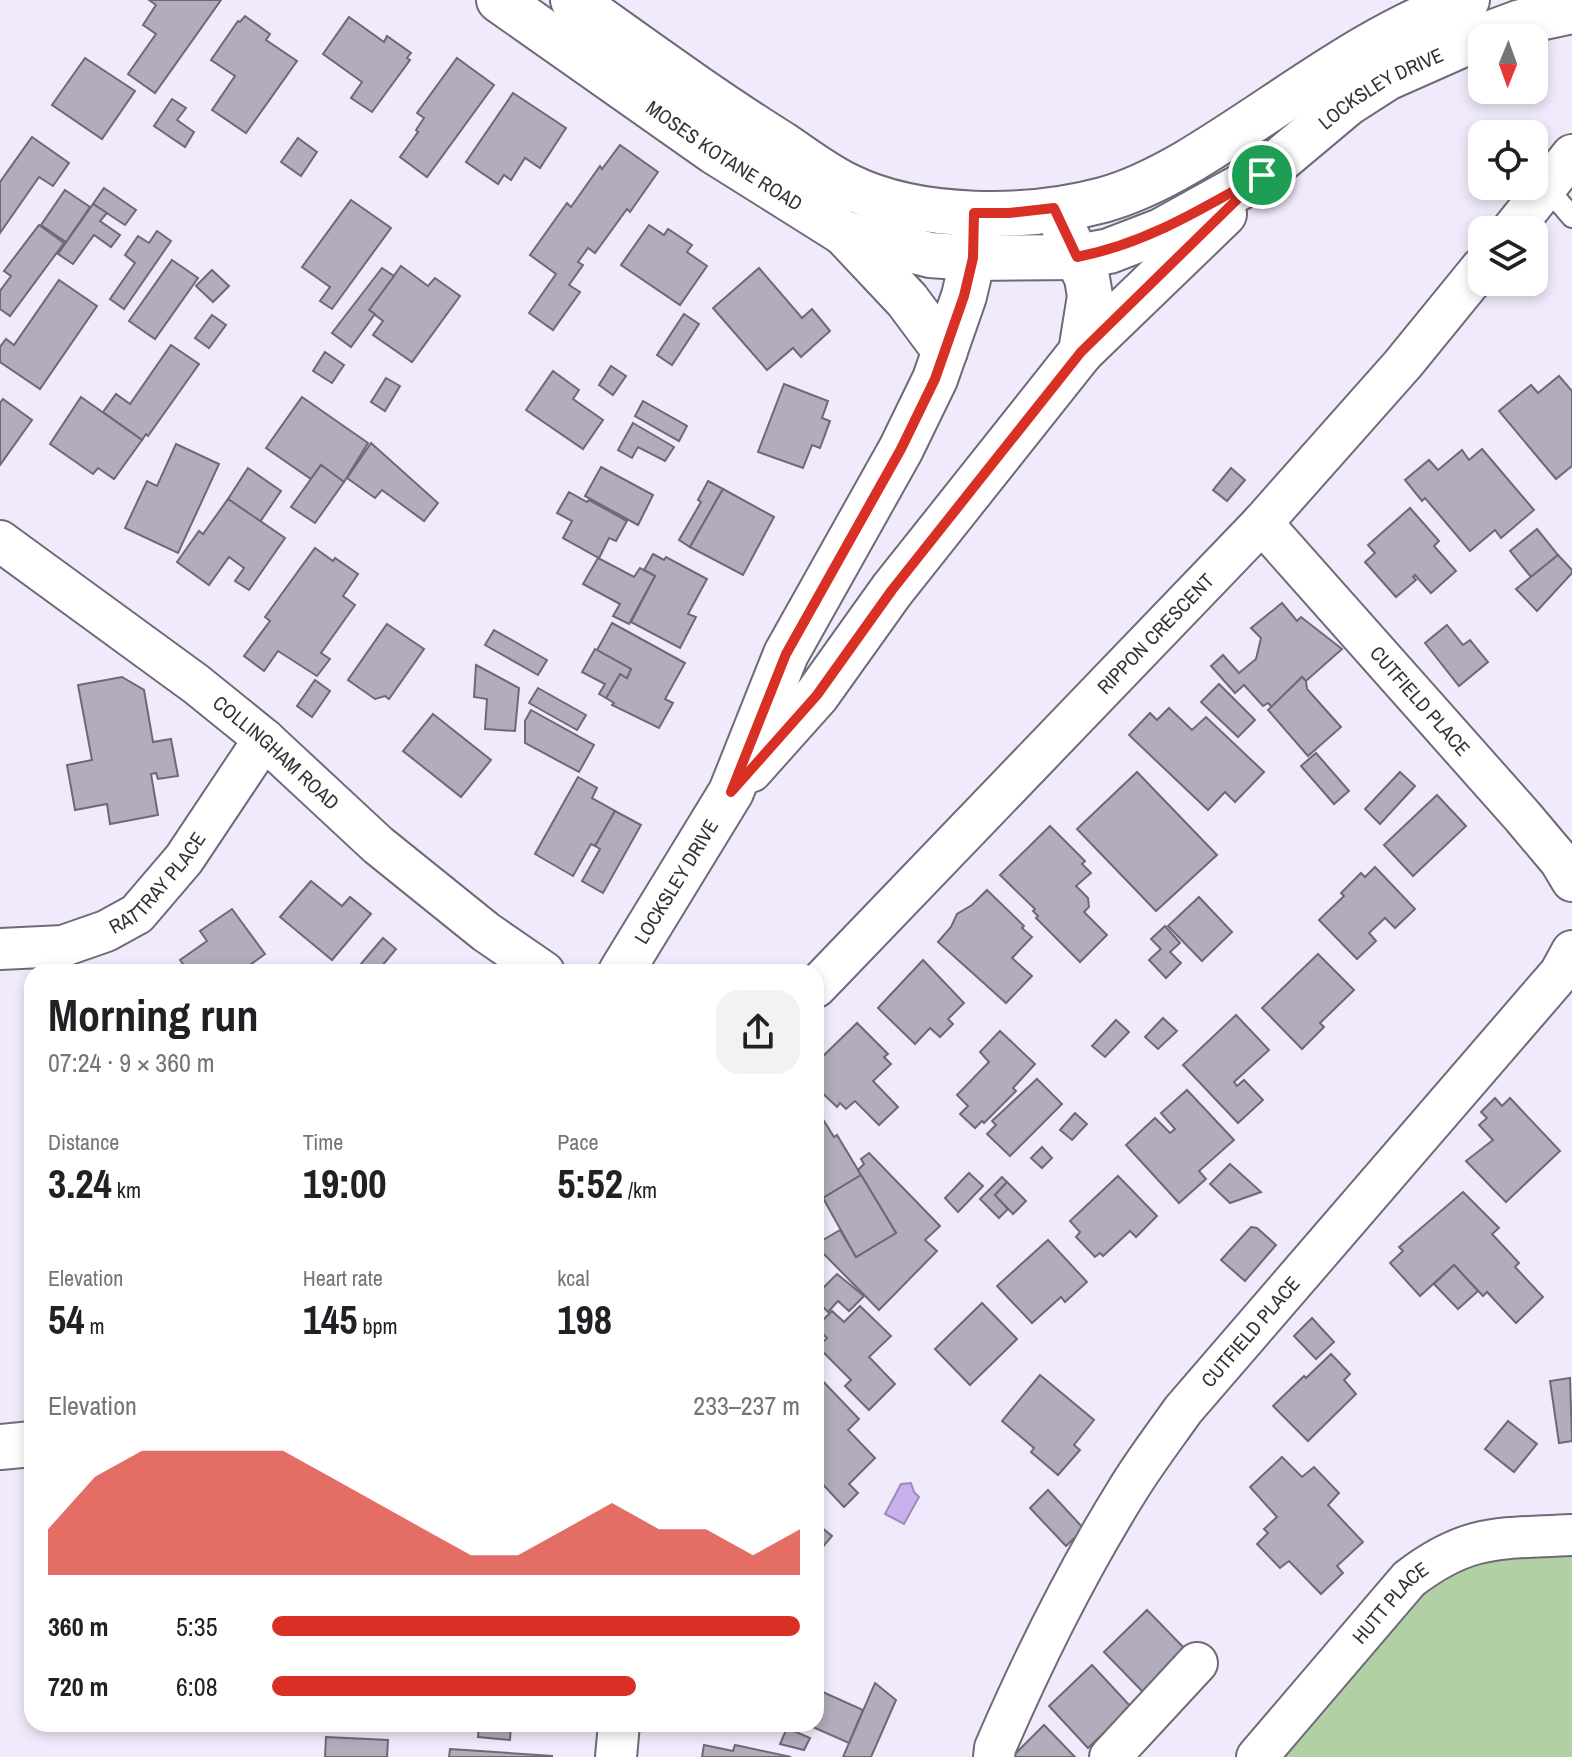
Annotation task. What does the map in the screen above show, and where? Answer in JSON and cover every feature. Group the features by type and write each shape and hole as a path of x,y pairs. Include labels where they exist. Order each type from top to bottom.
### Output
{"street":[{"name":"MOSES KOTANE ROAD","path":"573,0 720,105 848,186 905,206 974,213 1054,208"},
{"name":"LOCKSLEY DRIVE","path":"731,792 817,695 892,590 1081,352 1090,296 1087,278 1054,208 1102,200 1141,186 1184,164 1352,56 1467,0"},
{"name":"MOSES KOTANE ROAD","path":"518,5 715,152 844,233 930,255 973,258 1077,257"},
{"name":"LOCKSLEY DRIVE","path":"1077,257 1109,251 1161,231 1262,175 1348,103 1387,78 1521,22 1570,11"},
{"path":"1536,216 1559,202 1572,155"},
{"path":"1081,352 1262,175"},
{"name":"LOCKSLEY DRIVE","path":"626,964 731,792 786,654 901,449 935,379 964,296 973,258 974,213"},
{"path":"844,233 907,300 945,351"},
{"name":"RIPPON CRESCENT","path":"824,979 1262,523 1403,364 1468,284"},
{"name":"CUTFIELD PLACE","path":"1262,523 1523,817 1560,861 1572,881"},
{"name":"COLLINGHAM ROAD","path":"0,541 196,684 264,739 378,845 486,932 532,964"},
{"name":"RATTRAY PLACE","path":"0,949 63,946 106,931 137,914 184,859 264,739"},
{"name":"CUTFIELD PLACE","path":"994,1757 995,1748 1035,1656 1128,1488 1174,1423 1253,1327 1560,973 1572,951"},
{"path":"0,1447 24,1445"},
{"name":"HUTT PLACE","path":"1257,1757 1409,1579 1433,1561 1463,1546 1497,1538 1572,1535"},
{"path":"1110,1757 1197,1663"},
{"path":"616,1757 618,1732"}],"green space":[{"path":"1572,1545 1572,1757 1277,1757 1388,1621 1455,1564"}],"shaded area":[{"path":"911,1483 919,1497 904,1524 885,1514 901,1484"}],"building":[{"path":"149,0 221,0 155,93 128,74 156,34 143,25 156,5"},
{"path":"245,16 270,34 266,40 297,61 246,133 212,110 235,76 211,60 238,21"},
{"path":"349,17 384,42 387,36 411,53 407,58 410,60 372,112 351,98 362,82 323,54"},
{"path":"85,58 135,91 102,139 52,105"},
{"path":"457,58 494,85 427,177 400,157 424,118 417,113"},
{"path":"513,93 566,128 540,168 525,158 511,180 504,175 498,184 466,162"},
{"path":"172,99 186,108 177,120 194,132 185,147 154,126"},
{"path":"32,137 69,163 53,186 39,177 0,233 0,182"},
{"path":"298,138 317,152 301,176 281,162"},
{"path":"620,145 658,172 630,212 627,209 595,253 588,248 578,262 583,265 569,285 580,292 553,330 529,313 556,274 530,255 567,203 571,207 600,166 602,169"},
{"path":"104,188 136,210 125,225 93,204"},
{"path":"65,190 90,207 66,242 41,225"},
{"path":"351,200 391,228 332,309 320,301 330,287 302,267"},
{"path":"93,204 107,213 100,221 120,235 111,247 94,235 73,264 58,254"},
{"path":"39,225 64,243 10,316 0,309 0,291 11,276 4,271"},
{"path":"649,225 664,235 668,229 692,245 687,252 707,266 680,305 621,265"},
{"path":"157,231 171,241 124,309 110,299 135,263 125,255 138,236 149,243"},
{"path":"172,260 198,278 155,339 129,321"},
{"path":"401,266 428,286 435,278 460,296 412,362 373,335 383,321 369,310"},
{"path":"382,268 394,276 369,310 375,314 351,347 332,333"},
{"path":"759,268 802,318 812,309 830,331 801,357 793,348 767,370 713,308"},
{"path":"212,270 229,286 213,302 196,286"},
{"path":"59,280 97,306 40,389 0,362 0,347 6,339 14,345"},
{"path":"684,314 699,324 672,365 657,355"},
{"path":"212,315 226,325 209,348 195,338"},
{"path":"171,345 199,364 142,440 103,412 116,394 130,404"},
{"path":"325,352 344,365 332,383 313,371"},
{"path":"611,366 626,376 613,395 599,385"},
{"path":"553,371 579,390 573,399 603,420 583,449 526,410"},
{"path":"1559,376 1572,391 1572,466 1556,479 1499,411 1531,385 1538,393"},
{"path":"386,378 400,386 385,411 371,402"},
{"path":"784,384 828,401 822,418 830,421 820,448 812,445 803,468 758,452"},
{"path":"81,397 142,440 114,479 98,468 93,474 50,444"},
{"path":"302,397 368,443 344,482 321,465 311,479 266,448"},
{"path":"3,399 32,420 0,465 0,403"},
{"path":"643,401 687,426 679,441 635,416"},
{"path":"633,423 674,447 665,461 638,447 632,458 618,450"},
{"path":"371,443 438,503 424,521 382,490 375,498 347,478"},
{"path":"176,444 219,464 178,553 125,528 147,481 157,486"},
{"path":"1482,449 1534,510 1501,538 1495,530 1470,551 1425,498 1422,501 1405,480 1429,460 1438,470 1462,450 1469,460"},
{"path":"321,465 344,482 315,523 291,507"},
{"path":"601,467 653,495 638,525 585,496"},
{"path":"248,468 281,491 260,522 228,499"},
{"path":"1231,468 1245,480 1227,501 1213,490"},
{"path":"708,481 723,489 690,547 679,540 701,502 698,500"},
{"path":"723,489 774,517 743,575 690,547"},
{"path":"569,492 627,521 616,541 609,538 599,558 563,538 572,521 557,513"},
{"path":"228,499 285,538 249,590 235,581 244,568 229,557 209,585 177,562 199,531 203,534"},
{"path":"1410,508 1439,541 1434,546 1456,571 1431,593 1415,575 1416,580 1396,597 1365,562 1375,553 1368,545"},
{"path":"1537,529 1558,555 1531,577 1510,551"},
{"path":"315,548 358,574 343,596 355,605 321,653 330,659 317,676 278,651 264,671 244,656 270,621 265,617"},
{"path":"653,554 664,560 666,557 707,579 688,614 696,617 680,648 631,622 655,576 644,570"},
{"path":"1558,555 1572,573 1537,611 1516,589"},
{"path":"598,558 634,577 640,568 655,576 629,624 613,616 620,604 583,584"},
{"path":"1282,603 1297,621 1301,617 1342,649 1306,681 1302,677 1272,707 1268,703 1263,706 1244,685 1235,693 1211,666 1223,655 1239,673 1256,659 1261,638 1251,628"},
{"path":"612,623 685,663 665,699 673,703 659,728 612,705 614,703 606,698 620,674 627,678 631,669 597,650"},
{"path":"387,624 424,649 389,699 385,696 375,699 348,680"},
{"path":"1447,625 1463,645 1470,640 1488,662 1459,686 1425,643"},
{"path":"494,630 547,660 538,675 485,645"},
{"path":"595,649 631,669 627,678 620,674 606,698 599,694 605,684 582,672"},
{"path":"476,665 519,688 515,731 485,729 487,699 474,697"},
{"path":"122,677 144,690 153,742 171,739 178,776 158,779 156,773 151,774 158,815 110,824 107,804 75,810 67,765 92,760 78,685"},
{"path":"1302,677 1307,689 1341,727 1308,756 1268,710"},
{"path":"315,680 330,691 312,717 297,706"},
{"path":"1219,684 1255,720 1238,737 1201,702"},
{"path":"538,688 586,715 577,730 529,703"},
{"path":"1169,708 1192,730 1206,717 1264,772 1235,802 1225,792 1208,810 1129,735 1150,713 1157,720"},
{"path":"531,710 594,745 579,772 525,743 525,721"},
{"path":"433,714 491,760 461,797 403,751"},
{"path":"1316,753 1349,791 1334,804 1301,766"},
{"path":"1137,772 1217,855 1156,911 1077,829"},
{"path":"1400,772 1415,786 1380,824 1365,809"},
{"path":"578,777 597,788 592,798 615,811 573,876 535,854"},
{"path":"1437,795 1466,826 1413,876 1384,845"},
{"path":"615,811 641,825 603,893 582,881 600,849 595,846"},
{"path":"1050,826 1085,861 1082,864 1091,873 1076,886 1088,898 1089,907 1084,912 1107,935 1080,962 1036,918 1035,909 1000,875"},
{"path":"1375,867 1415,909 1395,928 1385,918 1369,933 1376,941 1357,959 1319,920 1344,896 1341,893 1361,873 1365,877"},
{"path":"311,881 342,906 350,897 371,914 332,960 280,917"},
{"path":"987,890 1032,937 1012,958 1032,976 1006,1003 938,942 957,914"},
{"path":"1199,897 1232,932 1202,961 1168,926"},
{"path":"232,909 265,954 251,964 183,964 180,960 207,941 200,931"},
{"path":"1165,926 1180,943 1170,952 1181,963 1166,978 1149,960 1161,949 1151,939"},
{"path":"383,938 396,949 384,964 361,964"},
{"path":"1318,954 1354,990 1320,1023 1324,1027 1302,1049 1262,1008"},
{"path":"923,960 964,1003 948,1019 953,1024 940,1037 930,1028 915,1044 878,1008"},
{"path":"1236,1015 1269,1050 1234,1082 1237,1086 1244,1080 1263,1100 1238,1123 1183,1065"},
{"path":"1163,1018 1177,1031 1158,1049 1145,1037"},
{"path":"1116,1020 1129,1032 1105,1057 1092,1046"},
{"path":"857,1023 888,1054 884,1057 891,1064 873,1081 898,1107 879,1125 855,1101 846,1109 840,1103 837,1107 824,1095 824,1055"},
{"path":"1000,1031 1035,1064 1013,1088 1016,1091 975,1128 960,1114 968,1106 957,1095 989,1062 980,1052"},
{"path":"1037,1079 1062,1104 1010,1156 987,1134 996,1125 992,1121"},
{"path":"1187,1090 1234,1140 1199,1171 1206,1179 1179,1203 1126,1145 1155,1118 1170,1133 1175,1129 1161,1113"},
{"path":"1495,1098 1502,1106 1510,1098 1560,1151 1506,1202 1466,1161 1493,1140 1479,1125 1487,1118 1481,1112"},
{"path":"1075,1113 1087,1124 1072,1140 1060,1130"},
{"path":"824,1121 834,1137 837,1135 861,1175 824,1197"},
{"path":"1042,1147 1052,1158 1042,1168 1031,1158"},
{"path":"869,1153 940,1226 925,1240 937,1251 879,1310 824,1254 824,1239 840,1230 856,1257 896,1233 858,1170 864,1164 861,1159"},
{"path":"1230,1164 1261,1192 1230,1203 1210,1184"},
{"path":"969,1173 983,1186 958,1212 945,1198"},
{"path":"861,1175 896,1233 856,1257 824,1197"},
{"path":"1118,1176 1157,1216 1136,1237 1130,1231 1103,1256 1100,1253 1095,1257 1076,1237 1080,1232 1070,1221"},
{"path":"1002,1177 1007,1182 995,1195 1008,1209 999,1218 980,1199"},
{"path":"1007,1182 1026,1201 1013,1214 995,1195"},
{"path":"1463,1192 1499,1228 1492,1234 1519,1263 1515,1267 1543,1297 1516,1323 1487,1292 1483,1296 1454,1265 1420,1296 1390,1263 1403,1251 1399,1247"},
{"path":"1251,1227 1257,1228 1276,1245 1245,1281 1221,1260"},
{"path":"1048,1240 1087,1282 1065,1302 1061,1297 1032,1323 997,1286"},
{"path":"1454,1265 1478,1291 1458,1309 1434,1284"},
{"path":"837,1274 864,1296 849,1311 838,1301 828,1312 824,1308 824,1287"},
{"path":"982,1303 1017,1339 970,1385 935,1349"},
{"path":"860,1306 891,1336 869,1357 895,1384 869,1410 845,1386 851,1380 824,1353 827,1338 824,1335 824,1319 832,1311 844,1322"},
{"path":"1312,1318 1334,1342 1316,1359 1294,1336"},
{"path":"1331,1354 1350,1374 1344,1380 1356,1394 1308,1441 1273,1406"},
{"path":"1040,1375 1094,1420 1074,1445 1080,1450 1058,1475 1031,1452 1034,1448 1002,1421"},
{"path":"1570,1378 1572,1441 1559,1443 1550,1381"},
{"path":"824,1382 859,1419 848,1430 875,1458 849,1484 858,1493 844,1507 824,1486"},
{"path":"1508,1421 1537,1444 1514,1472 1485,1449"},
{"path":"1282,1457 1302,1477 1314,1467 1339,1493 1328,1505 1363,1542 1337,1566 1343,1573 1321,1594 1289,1561 1280,1568 1257,1544 1268,1533 1264,1529 1277,1517 1250,1487"},
{"path":"1048,1490 1084,1529 1066,1546 1030,1508"},
{"path":"824,1530 832,1536 824,1546"},
{"path":"1147,1610 1188,1652 1145,1694 1104,1652"},
{"path":"1092,1665 1131,1707 1088,1748 1049,1706"},
{"path":"875,1683 896,1700 871,1757 843,1757"},
{"path":"824,1693 863,1710 849,1743 824,1732"},
{"path":"1044,1725 1075,1757 1012,1757"},
{"path":"478,1732 510,1732 510,1740 478,1737"},
{"path":"785,1732 796,1732 810,1738 804,1750 780,1744"},
{"path":"326,1737 388,1740 387,1757 325,1757"},
{"path":"704,1745 733,1751 735,1745 791,1757 702,1757"},
{"path":"450,1749 552,1756 552,1757 449,1757"}],"route":[{"path":"1262,175 1081,352 892,590 817,695 731,792 786,654 901,449 935,379 964,296 973,258 974,213 1054,208 1077,257 1109,251 1161,231 1262,175"}]}
